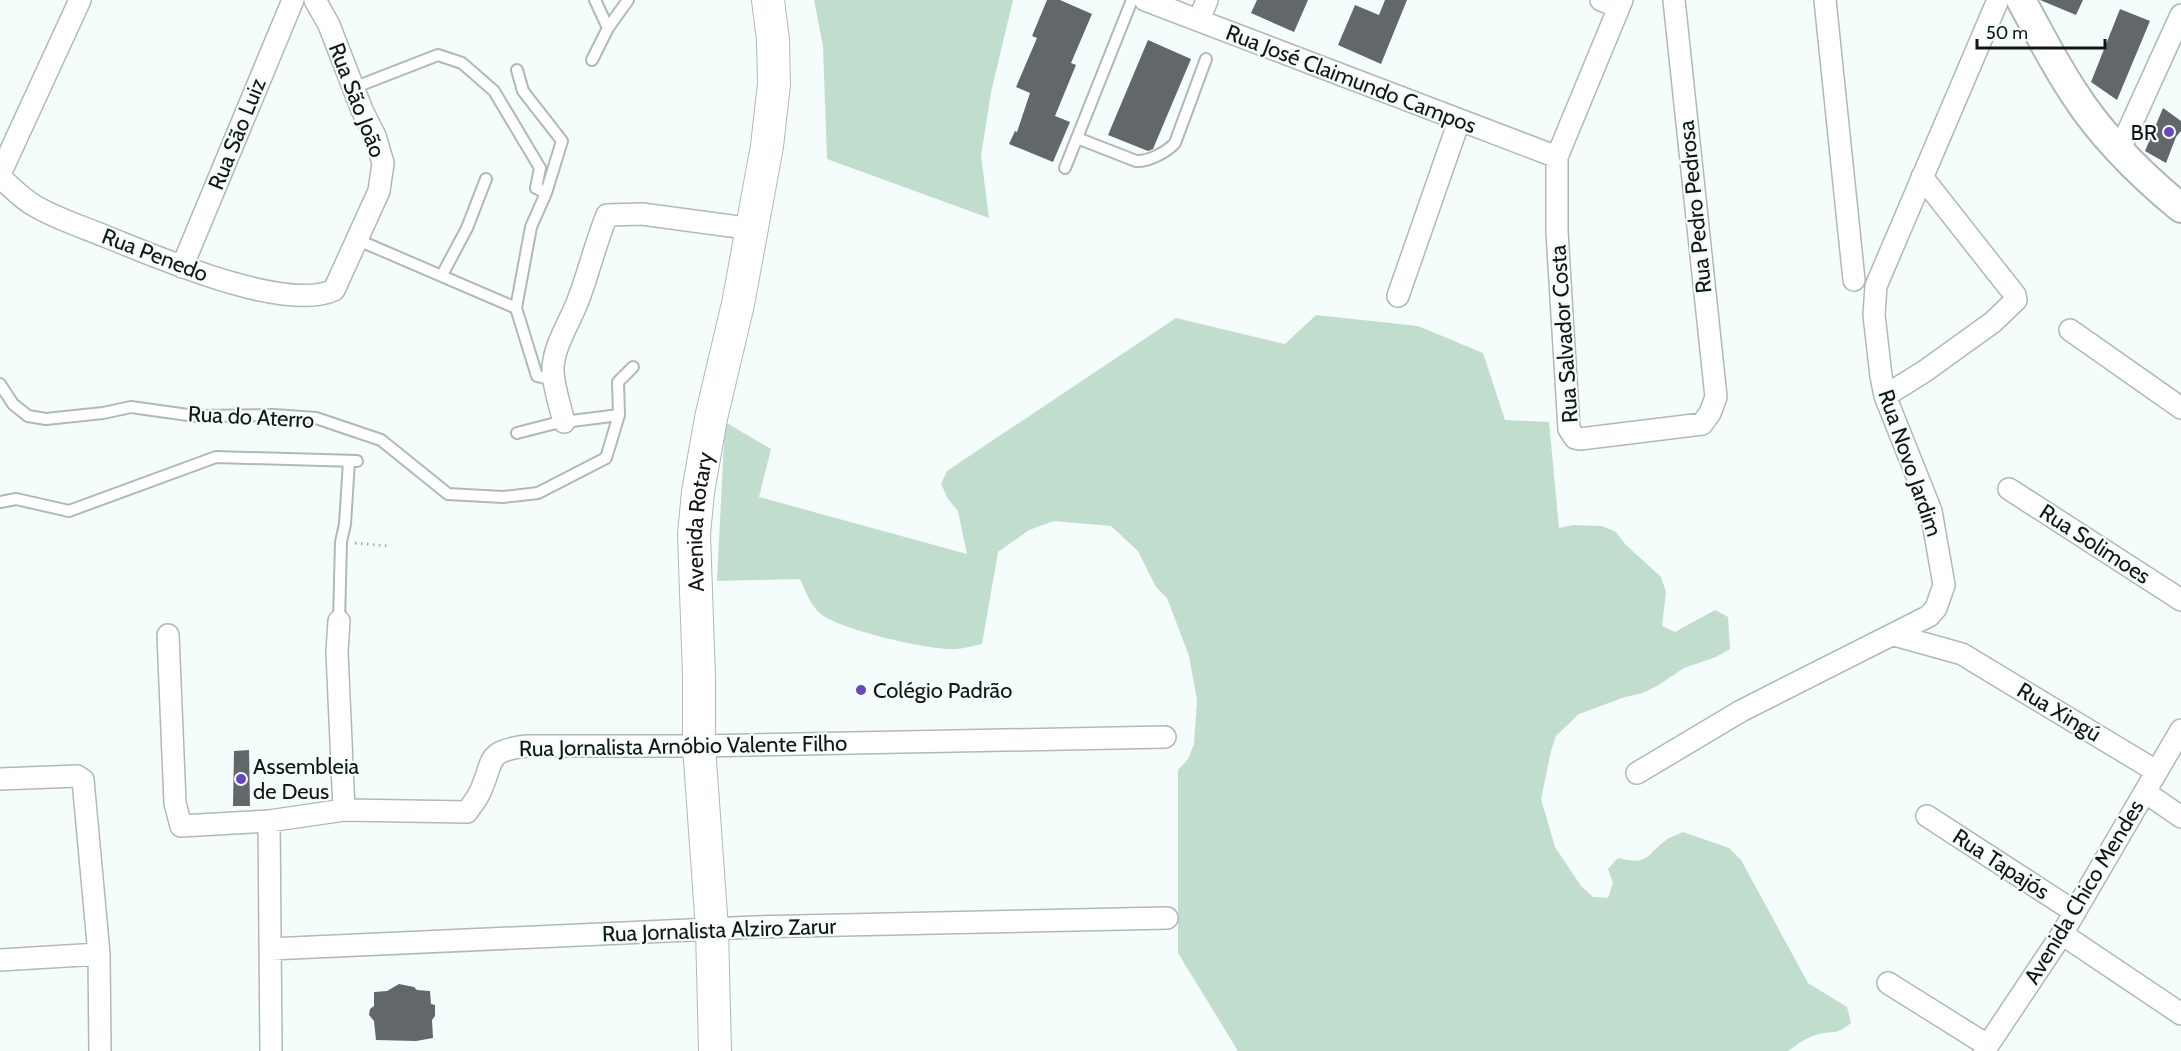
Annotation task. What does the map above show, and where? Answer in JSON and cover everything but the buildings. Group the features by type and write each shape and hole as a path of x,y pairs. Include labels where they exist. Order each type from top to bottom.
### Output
{"main road":[{"name":"Avenida Rotary","path":"715,1051 712,929 699,746 694,534 698,492 711,418 753,229 767,146 774,84 773,40 768,0"}],"street":[{"path":"0,175 80,0"},
{"name":"Rua São Luiz","path":"182,267 292,0"},
{"name":"Rua São João","path":"315,0 329,26 375,136 383,163 379,191 358,240 334,290 323,295"},
{"name":"Rua José Claimundo Campos","path":"1145,0 1557,157"},
{"path":"1199,20 1207,0"},
{"name":"Rua Pedro Pedrosa","path":"1674,0 1716,397 1710,413"},
{"path":"1825,0 1854,280"},
{"name":"Rua Novo Jardim","path":"1637,773 1741,711 1894,635 1929,616 1936,608 1944,585 1931,511 1885,396 1878,356 1874,301 1876,286 1998,0"},
{"path":"1557,157 1614,2"},
{"path":"2025,3 2048,51 2075,95 2119,151 2181,208"},
{"path":"2119,151 2180,20"},
{"path":"1398,296 1459,121"},
{"name":"Rua Salvador Costa","path":"1557,157 1557,232 1571,434 1580,440 1702,424 1710,413"},
{"name":"Rua Penedo","path":"0,175 35,206 182,267 273,292 305,296 323,295"},
{"path":"1885,396 1925,371 1993,322 2016,300 2015,295 1922,177"},
{"path":"564,422 554,365 557,352 580,298 607,215 642,214 753,229"},
{"path":"2070,330 2181,408"},
{"name":"Rua Solimoes","path":"2009,489 2181,600"},
{"path":"339,621 337,652 344,810"},
{"name":"Rua Jornalista Arnóbio Valente Filho","path":"168,635 175,803 177,818 181,826 269,821 344,810 467,812 480,792 492,758 512,748 1165,737"},
{"name":"Rua Xingú","path":"1894,635 1962,654 2156,771"},
{"name":"Avenida Chico Mendes","path":"1985,1048 2062,934 2181,730"},
{"path":"0,779 77,776 84,780 99,954 100,1051"},
{"path":"2145,792 2181,817"},
{"name":"Rua Tapajós","path":"1927,816 2075,912"},
{"path":"269,821 271,1051"},
{"name":"Rua Jornalista Alziro Zarur","path":"270,949 712,929 1167,918"},
{"path":"2062,934 2181,1014"},
{"path":"0,960 99,954"},
{"path":"1888,983 1985,1048"}],"lane":[{"path":"595,0 608,28"},
{"path":"592,60 608,28 628,0"},
{"path":"1065,168 1132,0"},
{"path":"353,88 438,55 462,63 494,90 540,168 536,188 546,193"},
{"path":"1077,138 1136,161 1143,161 1170,148 1175,143 1206,59"},
{"path":"517,70 523,91 562,141 546,193 531,227 516,308 537,376 555,380"},
{"path":"442,274 467,228 486,179"},
{"path":"358,240 442,274 516,308"},
{"name":"Rua do Aterro","path":"0,384 13,404 28,416 46,419 102,413 131,407 195,416 274,415 316,418 381,440 448,494 502,497 538,493 606,458 619,415 618,382 633,367"},
{"path":"517,433 564,422 619,415"},
{"path":"0,502 16,499 69,511 216,457 353,461 341,542 339,621"}],"path":[{"path":"341,542 388,546"}],"green space":[{"path":"814,0 1013,0 991,92 981,156 989,218 827,159 823,46"},
{"path":"1316,315 1418,326 1483,353 1505,420 1549,422 1559,528 1573,525 1602,526 1616,532 1625,544 1661,577 1666,592 1662,626 1675,632 1715,610 1728,617 1730,649 1716,657 1684,668 1643,693 1625,697 1579,714 1556,736 1541,799 1555,847 1581,886 1593,897 1608,898 1613,883 1608,869 1618,858 1637,861 1648,857 1669,838 1683,832 1729,848 1741,860 1808,983 1847,1007 1851,1023 1838,1031 1810,1037 1788,1051 1238,1051 1178,953 1178,770 1188,759 1194,744 1197,700 1189,656 1167,598 1156,587 1138,551 1111,526 1054,521 1029,530 998,552 982,644 962,648 938,648 903,642 863,632 830,620 814,607 800,579 717,581 725,422 771,449 759,497 967,554 958,511 948,499 941,484 947,471 1176,318 1285,344"}],"place":[{"name":"BR","path":"2169,132"},
{"name":"Colégio Padrão","path":"861,690"},
{"name":"Assembleia de Deus","path":"241,779"}]}
